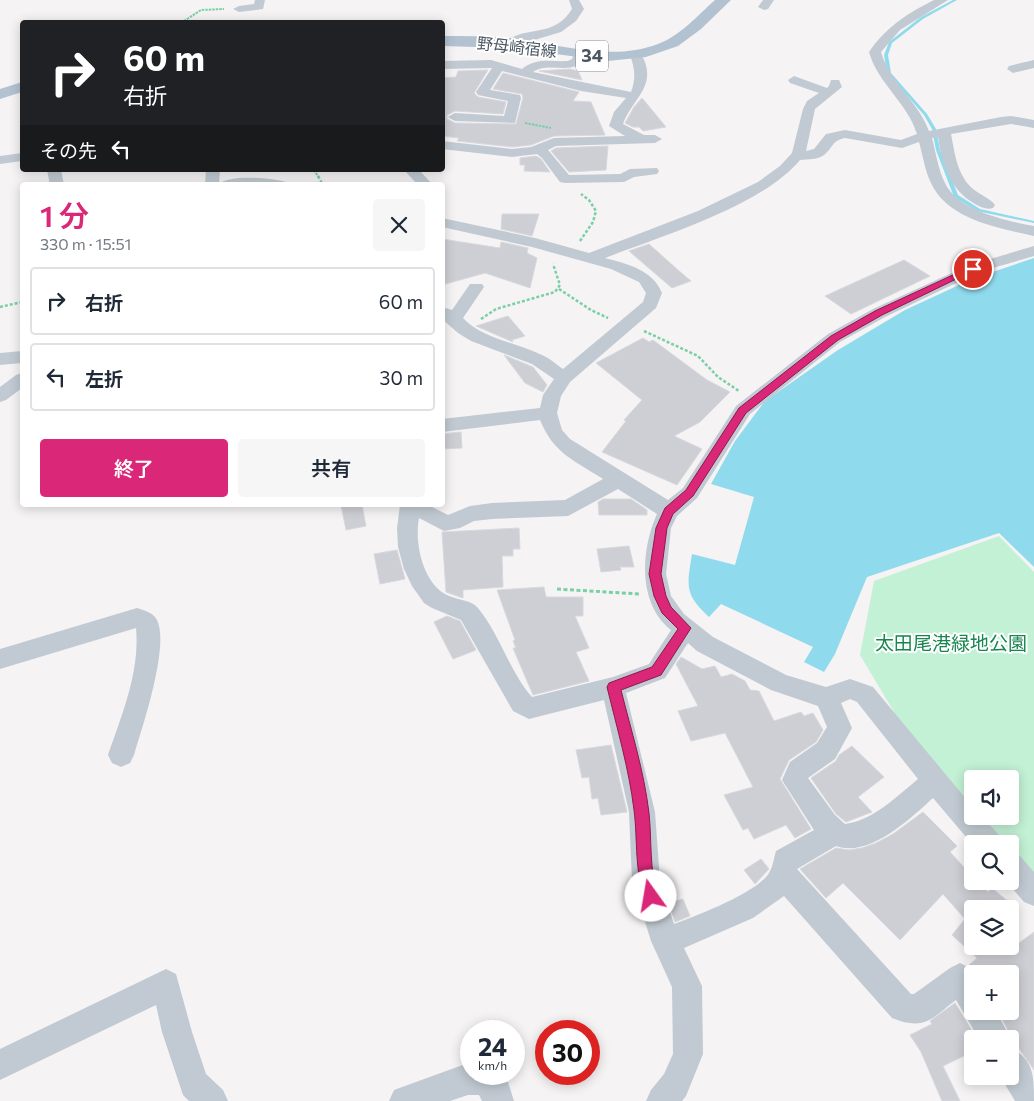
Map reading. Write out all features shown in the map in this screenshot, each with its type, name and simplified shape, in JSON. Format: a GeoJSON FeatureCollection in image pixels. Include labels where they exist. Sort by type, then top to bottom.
{"type":"FeatureCollection","features":[{"type":"Feature","properties":{"kind":"main road","name":"野母崎宿線"},"geometry":{"type":"LineString","coordinates":[[445,41],[511,44],[579,54],[636,55],[666,46],[676,40],[724,0]]}},
{"type":"Feature","properties":{"kind":"main road"},"geometry":{"type":"LineString","coordinates":[[0,94],[20,87]]}},
{"type":"Feature","properties":{"kind":"street"},"geometry":{"type":"LineString","coordinates":[[238,9],[259,7],[260,0]]}},
{"type":"Feature","properties":{"kind":"street"},"geometry":{"type":"LineString","coordinates":[[511,44],[521,38],[557,31],[565,27],[578,9],[574,0]]}},
{"type":"Feature","properties":{"kind":"street"},"geometry":{"type":"LineString","coordinates":[[943,0],[893,30],[880,43],[875,52],[878,64],[886,80],[914,112],[921,126],[938,185],[948,197],[978,216],[1034,231]]}},
{"type":"Feature","properties":{"kind":"street"},"geometry":{"type":"LineString","coordinates":[[524,74],[531,67],[540,63],[575,64],[579,54]]}},
{"type":"Feature","properties":{"kind":"street"},"geometry":{"type":"LineString","coordinates":[[445,146],[512,153],[539,150],[554,142],[649,139],[616,126],[621,112],[634,96],[641,81],[641,68],[636,55]]}},
{"type":"Feature","properties":{"kind":"street"},"geometry":{"type":"LineString","coordinates":[[445,65],[483,63],[595,90],[634,96]]}},
{"type":"Feature","properties":{"kind":"street"},"geometry":{"type":"LineString","coordinates":[[1013,69],[1034,64]]}},
{"type":"Feature","properties":{"kind":"street"},"geometry":{"type":"LineString","coordinates":[[447,118],[510,120],[515,98],[482,92],[499,66]]}},
{"type":"Feature","properties":{"kind":"street"},"geometry":{"type":"LineString","coordinates":[[590,258],[752,192],[787,168],[797,156],[809,109],[812,104],[832,88],[794,80]]}},
{"type":"Feature","properties":{"kind":"street"},"geometry":{"type":"LineString","coordinates":[[797,156],[818,152],[832,137],[845,134],[902,144],[944,132],[1001,121],[1011,120],[1034,124]]}},
{"type":"Feature","properties":{"kind":"street"},"geometry":{"type":"LineString","coordinates":[[944,132],[954,174],[965,192],[990,206],[1029,216]]}},
{"type":"Feature","properties":{"kind":"street"},"geometry":{"type":"LineString","coordinates":[[539,150],[547,155],[565,179],[624,178],[630,173],[652,171]]}},
{"type":"Feature","properties":{"kind":"street"},"geometry":{"type":"LineString","coordinates":[[0,160],[20,157]]}},
{"type":"Feature","properties":{"kind":"street"},"geometry":{"type":"LineString","coordinates":[[413,172],[423,182]]}},
{"type":"Feature","properties":{"kind":"street"},"geometry":{"type":"LineString","coordinates":[[445,219],[573,252],[630,270],[645,279],[653,288],[653,299],[650,304],[564,378],[552,395],[548,413],[554,432],[563,444],[668,511]]}},
{"type":"Feature","properties":{"kind":"street"},"geometry":{"type":"LineString","coordinates":[[982,835],[958,809],[865,694],[850,689],[826,698],[779,683],[705,644],[676,621],[666,610],[660,596],[655,574],[656,557],[661,528],[668,511],[690,493],[743,410],[834,338],[879,313],[973,269],[1034,252]]}},
{"type":"Feature","properties":{"kind":"street"},"geometry":{"type":"LineString","coordinates":[[476,288],[448,316],[469,332],[538,360],[564,378]]}},
{"type":"Feature","properties":{"kind":"street"},"geometry":{"type":"LineString","coordinates":[[0,359],[20,356]]}},
{"type":"Feature","properties":{"kind":"street"},"geometry":{"type":"LineString","coordinates":[[0,396],[20,381]]}},
{"type":"Feature","properties":{"kind":"street"},"geometry":{"type":"LineString","coordinates":[[445,426],[548,413]]}},
{"type":"Feature","properties":{"kind":"street"},"geometry":{"type":"LineString","coordinates":[[413,507],[433,515],[444,523],[453,522],[470,514],[492,511],[568,508],[619,479]]}},
{"type":"Feature","properties":{"kind":"street"},"geometry":{"type":"LineString","coordinates":[[410,507],[407,528],[412,566],[431,596],[440,602],[463,609],[468,613],[522,703],[529,708],[614,687],[657,671],[685,628]]}},
{"type":"Feature","properties":{"kind":"street"},"geometry":{"type":"LineString","coordinates":[[0,659],[137,617],[148,623],[150,639],[142,681],[121,755]]}},
{"type":"Feature","properties":{"kind":"street"},"geometry":{"type":"LineString","coordinates":[[614,687],[639,794],[646,881],[665,941],[686,986],[688,1054],[675,1085],[662,1101]]}},
{"type":"Feature","properties":{"kind":"street"},"geometry":{"type":"LineString","coordinates":[[826,698],[840,728],[826,751],[799,770],[795,780],[834,833],[850,837],[888,820],[935,780]]}},
{"type":"Feature","properties":{"kind":"street"},"geometry":{"type":"LineString","coordinates":[[665,941],[692,932],[764,896],[783,874],[786,860],[834,833]]}},
{"type":"Feature","properties":{"kind":"street"},"geometry":{"type":"LineString","coordinates":[[783,874],[903,1007],[918,1010],[960,978],[964,985]]}},
{"type":"Feature","properties":{"kind":"street"},"geometry":{"type":"LineString","coordinates":[[1019,876],[1034,892]]}},
{"type":"Feature","properties":{"kind":"street"},"geometry":{"type":"LineString","coordinates":[[0,1065],[166,984],[177,1032],[194,1084],[212,1101]]}},
{"type":"Feature","properties":{"kind":"street"},"geometry":{"type":"LineString","coordinates":[[1019,1078],[1033,1101]]}},
{"type":"Feature","properties":{"kind":"street"},"geometry":{"type":"LineString","coordinates":[[405,1101],[468,1079],[487,1079],[498,1092],[498,1101]]}},
{"type":"Feature","properties":{"kind":"path"},"geometry":{"type":"LineString","coordinates":[[186,20],[201,10],[238,9]]}},
{"type":"Feature","properties":{"kind":"path"},"geometry":{"type":"LineString","coordinates":[[510,120],[554,128],[559,134],[554,142]]}},
{"type":"Feature","properties":{"kind":"path"},"geometry":{"type":"LineString","coordinates":[[565,179],[572,189],[592,201],[596,206],[597,213],[573,252]]}},
{"type":"Feature","properties":{"kind":"path"},"geometry":{"type":"LineString","coordinates":[[529,242],[534,250],[555,265],[560,285],[559,289]]}},
{"type":"Feature","properties":{"kind":"path"},"geometry":{"type":"LineString","coordinates":[[559,289],[591,310],[698,356],[718,377],[753,402]]}},
{"type":"Feature","properties":{"kind":"path"},"geometry":{"type":"LineString","coordinates":[[469,332],[480,320],[496,309],[555,292],[559,289]]}},
{"type":"Feature","properties":{"kind":"path"},"geometry":{"type":"LineString","coordinates":[[0,307],[20,302]]}},
{"type":"Feature","properties":{"kind":"path"},"geometry":{"type":"LineString","coordinates":[[558,589],[660,596]]}},
{"type":"Feature","properties":{"kind":"green space","name":"太田尾港緑地公園"},"geometry":{"type":"Polygon","coordinates":[[[999,536],[1034,572],[1034,877],[1019,861],[1019,835],[996,835],[986,825],[1019,825],[1019,770],[964,770],[964,801],[897,717],[860,655],[874,581],[999,536]]]}},
{"type":"Feature","properties":{"kind":"water"},"geometry":{"type":"Polygon","coordinates":[[[1034,258],[1034,567],[999,533],[867,577],[835,654],[824,672],[804,662],[813,647],[721,604],[709,617],[695,602],[689,589],[692,554],[735,565],[754,497],[711,484],[735,441],[765,401],[838,350],[905,310],[972,279],[1034,258]]]}},
{"type":"Feature","properties":{"kind":"building"},"geometry":{"type":"Polygon","coordinates":[[[570,69],[578,71],[582,80],[539,71],[570,69]]]}},
{"type":"Feature","properties":{"kind":"building"},"geometry":{"type":"Polygon","coordinates":[[[488,70],[474,93],[478,97],[506,102],[503,114],[455,111],[447,115],[447,119],[455,123],[516,124],[523,98],[522,94],[493,89],[503,73],[579,92],[573,101],[591,102],[605,135],[554,136],[531,145],[512,147],[457,141],[459,138],[445,136],[445,78],[456,77],[458,71],[488,70]]]}},
{"type":"Feature","properties":{"kind":"building"},"geometry":{"type":"Polygon","coordinates":[[[642,98],[666,127],[643,131],[639,127],[633,127],[625,123],[634,107],[642,98]]]}},
{"type":"Feature","properties":{"kind":"building"},"geometry":{"type":"Polygon","coordinates":[[[608,146],[606,170],[569,172],[551,151],[556,148],[608,146]]]}},
{"type":"Feature","properties":{"kind":"building"},"geometry":{"type":"Polygon","coordinates":[[[536,156],[541,159],[550,172],[524,171],[525,165],[520,165],[520,158],[536,156]]]}},
{"type":"Feature","properties":{"kind":"building"},"geometry":{"type":"Polygon","coordinates":[[[502,214],[539,214],[532,236],[501,229],[502,214]]]}},
{"type":"Feature","properties":{"kind":"building"},"geometry":{"type":"Polygon","coordinates":[[[445,239],[500,248],[501,242],[528,248],[527,253],[537,258],[530,288],[485,273],[445,284],[445,239]]]}},
{"type":"Feature","properties":{"kind":"building"},"geometry":{"type":"Polygon","coordinates":[[[649,244],[691,281],[672,288],[629,251],[649,244]]]}},
{"type":"Feature","properties":{"kind":"building"},"geometry":{"type":"Polygon","coordinates":[[[904,260],[930,276],[851,314],[825,296],[904,260]]]}},
{"type":"Feature","properties":{"kind":"building"},"geometry":{"type":"Polygon","coordinates":[[[508,316],[525,336],[512,340],[513,342],[476,326],[508,316]]]}},
{"type":"Feature","properties":{"kind":"building"},"geometry":{"type":"Polygon","coordinates":[[[643,338],[649,342],[653,340],[707,380],[730,392],[700,422],[674,436],[702,449],[677,485],[602,452],[626,421],[624,420],[642,400],[596,363],[643,338]]]}},
{"type":"Feature","properties":{"kind":"building"},"geometry":{"type":"Polygon","coordinates":[[[504,355],[533,367],[547,385],[543,392],[525,383],[504,355]]]}},
{"type":"Feature","properties":{"kind":"building"},"geometry":{"type":"Polygon","coordinates":[[[461,432],[462,448],[445,449],[445,434],[461,432]]]}},
{"type":"Feature","properties":{"kind":"building"},"geometry":{"type":"Polygon","coordinates":[[[603,499],[631,499],[647,510],[647,515],[599,515],[598,502],[603,499]]]}},
{"type":"Feature","properties":{"kind":"building"},"geometry":{"type":"Polygon","coordinates":[[[341,507],[362,507],[366,526],[346,530],[341,507]]]}},
{"type":"Feature","properties":{"kind":"building"},"geometry":{"type":"Polygon","coordinates":[[[519,528],[520,549],[513,549],[513,556],[502,556],[503,587],[463,590],[463,598],[446,592],[442,532],[519,528]]]}},
{"type":"Feature","properties":{"kind":"building"},"geometry":{"type":"Polygon","coordinates":[[[629,546],[634,567],[620,567],[621,570],[601,572],[597,549],[629,546]]]}},
{"type":"Feature","properties":{"kind":"building"},"geometry":{"type":"Polygon","coordinates":[[[397,550],[405,579],[380,584],[374,554],[397,550]]]}},
{"type":"Feature","properties":{"kind":"building"},"geometry":{"type":"Polygon","coordinates":[[[544,587],[546,597],[583,597],[583,616],[575,616],[589,648],[576,652],[589,681],[533,695],[513,648],[516,648],[513,641],[515,640],[497,590],[544,587]]]}},
{"type":"Feature","properties":{"kind":"building"},"geometry":{"type":"Polygon","coordinates":[[[447,616],[460,621],[476,650],[453,659],[434,622],[447,616]]]}},
{"type":"Feature","properties":{"kind":"building"},"geometry":{"type":"Polygon","coordinates":[[[681,657],[702,669],[715,666],[721,677],[732,674],[745,681],[750,690],[759,691],[774,721],[801,712],[804,716],[813,713],[823,730],[816,742],[789,760],[780,779],[811,829],[795,838],[786,825],[754,839],[748,828],[743,830],[724,795],[753,787],[725,733],[691,741],[678,711],[698,706],[676,664],[681,657]]]}},
{"type":"Feature","properties":{"kind":"building"},"geometry":{"type":"Polygon","coordinates":[[[611,745],[627,812],[601,815],[598,798],[592,799],[589,777],[582,778],[576,750],[611,745]]]}},
{"type":"Feature","properties":{"kind":"building"},"geometry":{"type":"Polygon","coordinates":[[[852,746],[884,777],[858,797],[872,812],[846,822],[836,814],[811,778],[836,761],[839,755],[852,746]]]}},
{"type":"Feature","properties":{"kind":"building"},"geometry":{"type":"Polygon","coordinates":[[[923,812],[957,846],[950,852],[964,867],[964,890],[986,890],[988,892],[994,890],[1006,900],[964,900],[964,918],[943,894],[900,940],[843,883],[826,898],[800,869],[836,848],[849,850],[862,848],[893,834],[923,812]]]}},
{"type":"Feature","properties":{"kind":"building"},"geometry":{"type":"Polygon","coordinates":[[[761,859],[769,869],[755,884],[744,870],[761,859]]]}},
{"type":"Feature","properties":{"kind":"building"},"geometry":{"type":"Polygon","coordinates":[[[683,899],[690,916],[675,922],[669,903],[683,899]]]}},
{"type":"Feature","properties":{"kind":"building"},"geometry":{"type":"Polygon","coordinates":[[[964,920],[964,946],[952,935],[964,920]]]}},
{"type":"Feature","properties":{"kind":"building"},"geometry":{"type":"Polygon","coordinates":[[[1034,932],[1034,1070],[1019,1049],[1019,1030],[1008,1030],[1003,1020],[1019,1020],[1019,965],[969,965],[977,958],[974,955],[1019,955],[1019,943],[1034,932]]]}},
{"type":"Feature","properties":{"kind":"building"},"geometry":{"type":"Polygon","coordinates":[[[955,1003],[972,1030],[964,1030],[964,1056],[943,1066],[960,1101],[942,1101],[921,1052],[910,1035],[932,1024],[930,1021],[955,1003]]]}},
{"type":"Feature","properties":{"kind":"waterway"},"geometry":{"type":"LineString","coordinates":[[955,0],[922,18],[890,43],[886,55],[889,73],[926,115],[934,129],[938,150],[956,196],[979,210],[1034,222]]}},
{"type":"Feature","properties":{"kind":"route"},"geometry":{"type":"LineString","coordinates":[[651,896],[646,881],[642,812],[614,687],[657,671],[685,628],[666,610],[660,596],[655,574],[661,528],[668,511],[690,493],[743,410],[780,379],[834,338],[879,313],[973,269]]}}]}
